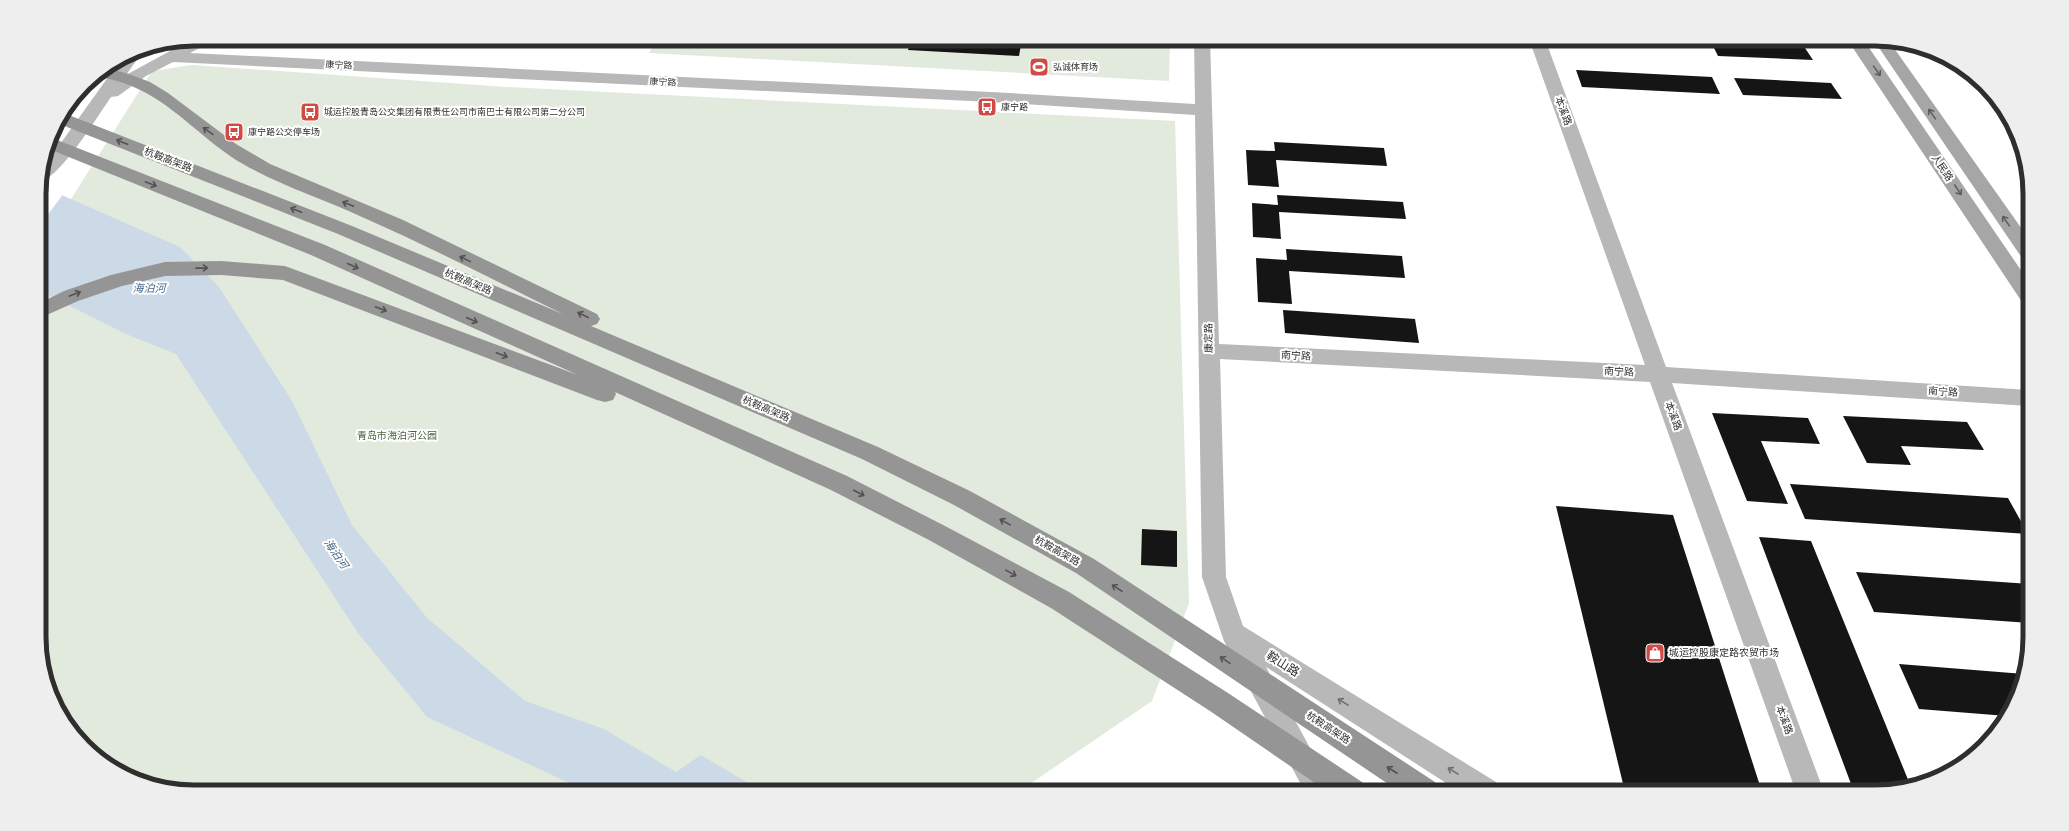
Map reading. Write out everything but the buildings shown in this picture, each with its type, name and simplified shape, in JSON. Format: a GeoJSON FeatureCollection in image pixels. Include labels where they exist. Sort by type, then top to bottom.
{"type":"FeatureCollection","features":[{"type":"Feature","properties":{"kind":"highway"},"geometry":{"type":"LineString","coordinates":[[108,74],[131,80],[155,90],[173,102],[198,124],[248,160],[279,175],[368,212],[870,453]]}},
{"type":"Feature","properties":{"kind":"highway","name":"杭鞍高架路"},"geometry":{"type":"LineString","coordinates":[[66,120],[345,230],[870,453],[962,498],[1085,566],[1414,785]]}},
{"type":"Feature","properties":{"kind":"highway"},"geometry":{"type":"LineString","coordinates":[[54,151],[318,250],[839,483],[937,533],[1060,600],[1219,702],[1342,785]]}},
{"type":"Feature","properties":{"kind":"highway"},"geometry":{"type":"LineString","coordinates":[[46,308],[71,296],[118,280],[165,269],[221,268],[285,273],[839,483]]}},
{"type":"Feature","properties":{"kind":"main road","name":"人民路"},"geometry":{"type":"LineString","coordinates":[[1860,46],[2023,288]]}},
{"type":"Feature","properties":{"kind":"main road"},"geometry":{"type":"LineString","coordinates":[[1884,46],[2023,244]]}},
{"type":"Feature","properties":{"kind":"street"},"geometry":{"type":"LineString","coordinates":[[102,100],[140,73],[191,46]]}},
{"type":"Feature","properties":{"kind":"street","name":"康定路"},"geometry":{"type":"LineString","coordinates":[[1202,46],[1214,577],[1233,633]]}},
{"type":"Feature","properties":{"kind":"street","name":"本溪路"},"geometry":{"type":"LineString","coordinates":[[1541,46],[1807,785]]}},
{"type":"Feature","properties":{"kind":"street","name":"康宁路"},"geometry":{"type":"LineString","coordinates":[[170,57],[991,97],[1204,110]]}},
{"type":"Feature","properties":{"kind":"street"},"geometry":{"type":"LineString","coordinates":[[54,151],[102,100],[128,61]]}},
{"type":"Feature","properties":{"kind":"street","name":"南宁路"},"geometry":{"type":"LineString","coordinates":[[1209,351],[1658,374],[2023,398]]}},
{"type":"Feature","properties":{"kind":"street","name":"鞍山路"},"geometry":{"type":"LineString","coordinates":[[1233,633],[1316,785]]}},
{"type":"Feature","properties":{"kind":"street","name":"鞍山路"},"geometry":{"type":"LineString","coordinates":[[1233,633],[1475,785]]}},
{"type":"Feature","properties":{"kind":"green space","name":"弘诚体育场"},"geometry":{"type":"Polygon","coordinates":[[[653,46],[1170,46],[1169,81],[649,53],[653,46]]]}},
{"type":"Feature","properties":{"kind":"green space","name":"青岛市海泊河公园"},"geometry":{"type":"Polygon","coordinates":[[[192,65],[507,87],[1175,121],[1189,603],[1152,701],[1028,785],[184,785],[156,780],[137,774],[112,760],[89,742],[71,719],[61,703],[51,675],[47,656],[46,239],[152,71],[192,65]]]}},
{"type":"Feature","properties":{"kind":"water","name":"海泊河"},"geometry":{"type":"Polygon","coordinates":[[[46,188],[180,247],[219,287],[292,401],[352,525],[427,618],[525,701],[604,729],[676,772],[701,755],[751,785],[574,785],[427,717],[358,633],[176,354],[126,334],[46,294],[46,188]]]}},
{"type":"Feature","properties":{"kind":"pier"},"geometry":{"type":"Polygon","coordinates":[[[46,186],[64,193],[46,217],[46,186]]]}},
{"type":"Feature","properties":{"kind":"place","name":"弘诚体育场"},"geometry":{"type":"Point","coordinates":[1039,67]}},
{"type":"Feature","properties":{"kind":"place","name":"康宁路"},"geometry":{"type":"Point","coordinates":[987,107]}},
{"type":"Feature","properties":{"kind":"place","name":"城运控股青岛公交集团有限责任公司市南巴士有限公司第二分公司"},"geometry":{"type":"Point","coordinates":[310,112]}},
{"type":"Feature","properties":{"kind":"place","name":"康宁路公交停车场"},"geometry":{"type":"Point","coordinates":[234,132]}},
{"type":"Feature","properties":{"kind":"place","name":"城运控股康定路农贸市场"},"geometry":{"type":"Point","coordinates":[1655,653]}}]}
